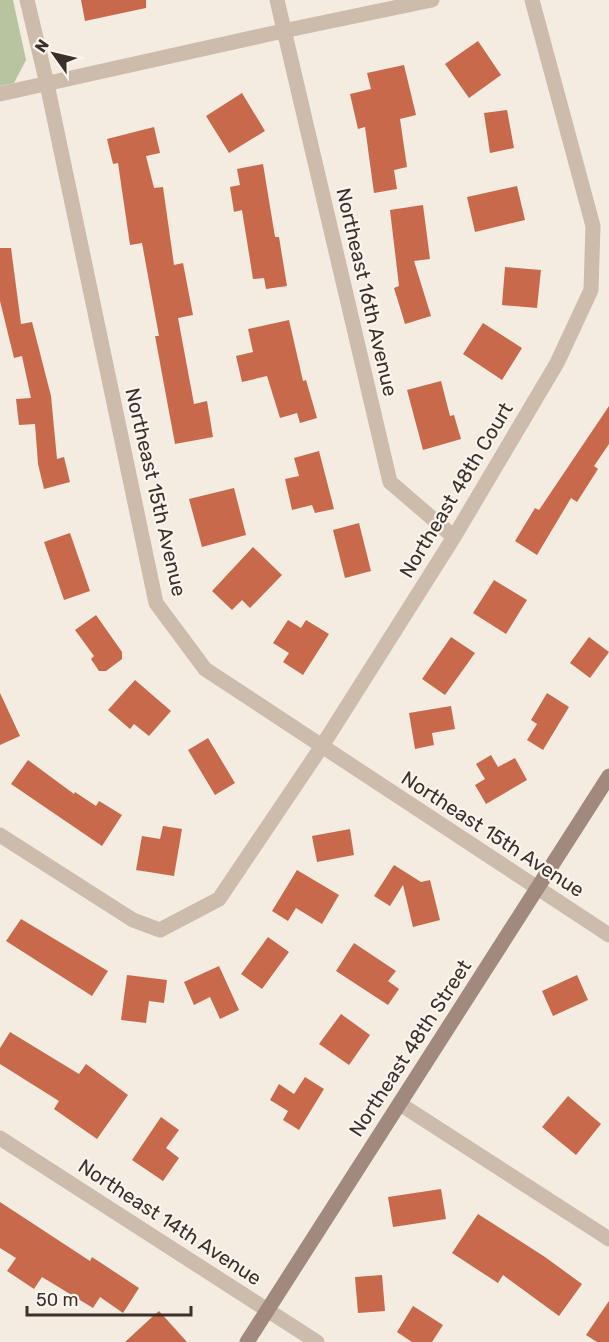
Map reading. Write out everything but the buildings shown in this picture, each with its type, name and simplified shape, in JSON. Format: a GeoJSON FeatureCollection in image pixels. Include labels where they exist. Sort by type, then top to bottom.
{"type":"FeatureCollection","features":[{"type":"Feature","properties":{"kind":"street","name":"Northeast 15th Avenue"},"geometry":{"type":"LineString","coordinates":[[27,0],[47,84],[156,603],[205,669],[609,935]]}},
{"type":"Feature","properties":{"kind":"street","name":"Northeast 16th Avenue"},"geometry":{"type":"LineString","coordinates":[[277,0],[390,482],[454,537]]}},
{"type":"Feature","properties":{"kind":"street"},"geometry":{"type":"LineString","coordinates":[[0,94],[432,0]]}},
{"type":"Feature","properties":{"kind":"street","name":"Northeast 48th Court"},"geometry":{"type":"LineString","coordinates":[[0,835],[133,920],[159,930],[219,899],[322,746],[454,537],[557,363],[591,290],[593,226],[532,0]]}},
{"type":"Feature","properties":{"kind":"street","name":"Northeast 48th Street"},"geometry":{"type":"LineString","coordinates":[[247,1342],[609,776]]}},
{"type":"Feature","properties":{"kind":"street"},"geometry":{"type":"LineString","coordinates":[[400,1104],[609,1239]]}},
{"type":"Feature","properties":{"kind":"street","name":"Northeast 14th Avenue"},"geometry":{"type":"LineString","coordinates":[[0,1138],[317,1342]]}},
{"type":"Feature","properties":{"kind":"green space"},"geometry":{"type":"Polygon","coordinates":[[[0,0],[13,0],[26,60],[14,83],[0,86],[0,0]]]}}]}
